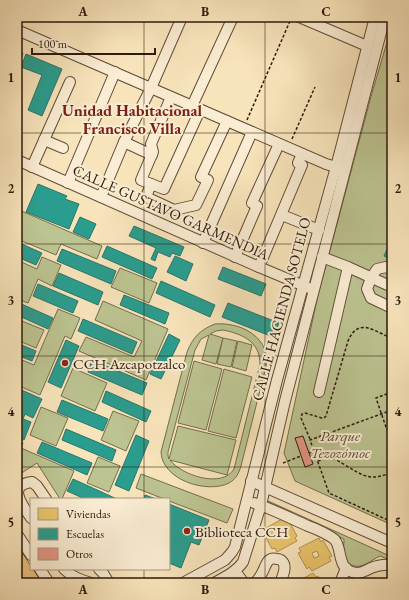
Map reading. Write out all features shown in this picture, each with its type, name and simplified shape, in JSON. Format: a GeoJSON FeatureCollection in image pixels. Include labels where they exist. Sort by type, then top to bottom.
{"type":"FeatureCollection","features":[{"type":"Feature","properties":{"kind":"main road"},"geometry":{"type":"LineString","coordinates":[[17,557],[34,583]]}},
{"type":"Feature","properties":{"kind":"street"},"geometry":{"type":"LineString","coordinates":[[100,197],[124,142],[151,88],[182,17]]}},
{"type":"Feature","properties":{"kind":"street"},"geometry":{"type":"LineString","coordinates":[[171,97],[151,144],[153,152],[141,180],[164,189],[233,17]]}},
{"type":"Feature","properties":{"kind":"street"},"geometry":{"type":"LineString","coordinates":[[299,17],[367,46]]}},
{"type":"Feature","properties":{"kind":"street","name":"CALLE HACIENDA SOTELO"},"geometry":{"type":"LineString","coordinates":[[214,583],[235,571],[243,562],[261,505],[285,401],[322,257],[367,46],[375,17]]}},
{"type":"Feature","properties":{"kind":"street","name":"CALLE HACIENDA SOTELO"},"geometry":{"type":"LineString","coordinates":[[183,583],[225,560],[235,547],[277,380],[303,286],[319,230],[341,169],[384,17]]}},
{"type":"Feature","properties":{"kind":"street"},"geometry":{"type":"LineString","coordinates":[[17,30],[283,146],[341,169]]}},
{"type":"Feature","properties":{"kind":"street"},"geometry":{"type":"LineString","coordinates":[[68,182],[115,72]]}},
{"type":"Feature","properties":{"kind":"street"},"geometry":{"type":"LineString","coordinates":[[32,167],[70,82]]}},
{"type":"Feature","properties":{"kind":"street"},"geometry":{"type":"LineString","coordinates":[[151,184],[146,197],[174,210],[196,205],[208,180],[201,177],[227,121]]}},
{"type":"Feature","properties":{"kind":"street"},"geometry":{"type":"LineString","coordinates":[[203,242],[248,130]]}},
{"type":"Feature","properties":{"kind":"street"},"geometry":{"type":"LineString","coordinates":[[44,140],[63,148]]}},
{"type":"Feature","properties":{"kind":"street"},"geometry":{"type":"LineString","coordinates":[[124,142],[152,155]]}},
{"type":"Feature","properties":{"kind":"street"},"geometry":{"type":"LineString","coordinates":[[235,257],[257,206],[252,203],[283,146]]}},
{"type":"Feature","properties":{"kind":"street"},"geometry":{"type":"LineString","coordinates":[[259,267],[302,165],[298,163],[302,154]]}},
{"type":"Feature","properties":{"kind":"street","name":"CALLE GUSTAVO GARMENDIA"},"geometry":{"type":"LineString","coordinates":[[17,160],[235,257],[314,290]]}},
{"type":"Feature","properties":{"kind":"street"},"geometry":{"type":"LineString","coordinates":[[167,226],[174,210]]}},
{"type":"Feature","properties":{"kind":"street"},"geometry":{"type":"LineString","coordinates":[[282,214],[319,230]]}},
{"type":"Feature","properties":{"kind":"street"},"geometry":{"type":"LineString","coordinates":[[322,257],[392,287]]}},
{"type":"Feature","properties":{"kind":"street"},"geometry":{"type":"LineString","coordinates":[[319,392],[348,267]]}},
{"type":"Feature","properties":{"kind":"street"},"geometry":{"type":"LineString","coordinates":[[392,270],[386,267],[376,269],[367,289],[371,298],[392,308]]}},
{"type":"Feature","properties":{"kind":"street"},"geometry":{"type":"LineString","coordinates":[[251,480],[392,543]]}},
{"type":"Feature","properties":{"kind":"street"},"geometry":{"type":"LineString","coordinates":[[30,516],[17,494],[19,488],[28,482],[32,482],[37,486],[45,498]]}},
{"type":"Feature","properties":{"kind":"street"},"geometry":{"type":"LineString","coordinates":[[247,500],[323,532],[334,540],[342,562],[346,568],[357,573],[364,572],[382,564],[392,565]]}},
{"type":"Feature","properties":{"kind":"street"},"geometry":{"type":"LineString","coordinates":[[17,534],[30,554]]}},
{"type":"Feature","properties":{"kind":"street"},"geometry":{"type":"LineString","coordinates":[[255,583],[268,560],[272,558],[279,559],[285,566],[280,583]]}},
{"type":"Feature","properties":{"kind":"street"},"geometry":{"type":"LineString","coordinates":[[340,583],[346,568]]}},
{"type":"Feature","properties":{"kind":"street"},"geometry":{"type":"LineString","coordinates":[[41,570],[49,583]]}},
{"type":"Feature","properties":{"kind":"street"},"geometry":{"type":"LineString","coordinates":[[65,570],[79,579],[91,583]]}},
{"type":"Feature","properties":{"kind":"street"},"geometry":{"type":"LineString","coordinates":[[100,570],[109,583]]}},
{"type":"Feature","properties":{"kind":"street"},"geometry":{"type":"LineString","coordinates":[[235,571],[244,583]]}},
{"type":"Feature","properties":{"kind":"street"},"geometry":{"type":"LineString","coordinates":[[352,583],[357,573]]}},
{"type":"Feature","properties":{"kind":"path"},"geometry":{"type":"LineString","coordinates":[[248,130],[292,17]]}},
{"type":"Feature","properties":{"kind":"path"},"geometry":{"type":"LineString","coordinates":[[283,146],[315,86]]}},
{"type":"Feature","properties":{"kind":"path"},"geometry":{"type":"LineString","coordinates":[[392,338],[367,327],[362,326],[355,330],[348,341],[326,416],[322,418],[305,413],[302,414],[301,418],[329,493],[392,522]]}},
{"type":"Feature","properties":{"kind":"path"},"geometry":{"type":"LineString","coordinates":[[392,392],[376,398],[387,430],[392,428]]}},
{"type":"Feature","properties":{"kind":"path"},"geometry":{"type":"LineString","coordinates":[[310,440],[392,410]]}},
{"type":"Feature","properties":{"kind":"path"},"geometry":{"type":"LineString","coordinates":[[309,453],[314,451]]}},
{"type":"Feature","properties":{"kind":"path"},"geometry":{"type":"LineString","coordinates":[[283,463],[301,456]]}},
{"type":"Feature","properties":{"kind":"path"},"geometry":{"type":"LineString","coordinates":[[318,461],[329,458],[335,459],[362,474],[372,477],[378,477],[392,472]]}},
{"type":"Feature","properties":{"kind":"green space","name":"Parque Tezozómoc"},"geometry":{"type":"Polygon","coordinates":[[[392,25],[392,525],[295,481],[284,453],[318,295],[372,93],[392,25]]]}},
{"type":"Feature","properties":{"kind":"green space"},"geometry":{"type":"Polygon","coordinates":[[[17,209],[102,246],[97,259],[61,244],[56,255],[17,239],[17,209]]]}},
{"type":"Feature","properties":{"kind":"green space"},"geometry":{"type":"Polygon","coordinates":[[[42,257],[61,265],[52,286],[38,279],[28,303],[17,299],[17,290],[21,281],[17,280],[17,260],[37,269],[42,257]]]}},
{"type":"Feature","properties":{"kind":"green space"},"geometry":{"type":"Polygon","coordinates":[[[120,268],[157,283],[149,303],[111,287],[120,268]]]}},
{"type":"Feature","properties":{"kind":"green space"},"geometry":{"type":"Polygon","coordinates":[[[103,301],[168,329],[146,380],[79,351],[86,337],[134,357],[142,341],[95,320],[103,301]]]}},
{"type":"Feature","properties":{"kind":"green space"},"geometry":{"type":"Polygon","coordinates":[[[58,309],[80,318],[71,339],[65,336],[40,395],[17,385],[17,358],[34,365],[58,309]]]}},
{"type":"Feature","properties":{"kind":"green space"},"geometry":{"type":"Polygon","coordinates":[[[17,319],[44,330],[36,348],[17,340],[17,319]]]}},
{"type":"Feature","properties":{"kind":"green space"},"geometry":{"type":"Polygon","coordinates":[[[215,324],[233,325],[250,332],[262,344],[266,353],[267,362],[239,471],[235,478],[229,483],[209,487],[187,482],[177,477],[163,462],[161,452],[187,352],[192,342],[198,335],[215,324]],[[223,330],[210,334],[223,338],[216,364],[202,360],[209,335],[201,339],[195,350],[168,452],[169,459],[178,426],[236,440],[227,475],[170,460],[175,466],[183,471],[202,478],[211,479],[228,475],[234,469],[260,364],[257,350],[249,340],[237,334],[223,330]]]}},
{"type":"Feature","properties":{"kind":"green space"},"geometry":{"type":"Polygon","coordinates":[[[223,338],[237,341],[231,367],[217,364],[223,338]]]}},
{"type":"Feature","properties":{"kind":"green space"},"geometry":{"type":"Polygon","coordinates":[[[238,341],[252,345],[246,371],[232,367],[238,341]]]}},
{"type":"Feature","properties":{"kind":"green space"},"geometry":{"type":"Polygon","coordinates":[[[194,361],[222,369],[206,430],[178,423],[194,361]]]}},
{"type":"Feature","properties":{"kind":"green space"},"geometry":{"type":"Polygon","coordinates":[[[73,368],[107,383],[95,411],[61,396],[73,368]]]}},
{"type":"Feature","properties":{"kind":"green space"},"geometry":{"type":"Polygon","coordinates":[[[224,369],[252,377],[236,438],[208,431],[224,369]]]}},
{"type":"Feature","properties":{"kind":"green space"},"geometry":{"type":"Polygon","coordinates":[[[41,407],[68,418],[56,446],[30,435],[41,407]]]}},
{"type":"Feature","properties":{"kind":"green space"},"geometry":{"type":"Polygon","coordinates":[[[113,411],[139,421],[126,451],[101,440],[113,411]]]}},
{"type":"Feature","properties":{"kind":"green space"},"geometry":{"type":"Polygon","coordinates":[[[17,440],[23,443],[21,448],[74,471],[62,498],[59,498],[37,463],[17,476],[17,440]]]}},
{"type":"Feature","properties":{"kind":"green space"},"geometry":{"type":"Polygon","coordinates":[[[98,457],[120,466],[109,492],[87,483],[98,457]]]}},
{"type":"Feature","properties":{"kind":"green space"},"geometry":{"type":"Polygon","coordinates":[[[141,474],[233,509],[227,523],[170,501],[170,498],[161,498],[136,488],[141,474]]]}},
{"type":"Feature","properties":{"kind":"green space"},"geometry":{"type":"Polygon","coordinates":[[[266,500],[392,557],[392,561],[380,556],[363,566],[353,566],[345,559],[344,539],[266,504],[266,500]]]}},
{"type":"Feature","properties":{"kind":"building: Viviendas"},"geometry":{"type":"Polygon","coordinates":[[[284,518],[286,522],[289,521],[297,536],[295,538],[297,541],[277,552],[275,548],[272,549],[264,534],[266,533],[264,529],[284,518]],[[282,531],[277,534],[280,539],[285,536],[282,531]]]}},
{"type":"Feature","properties":{"kind":"building: Viviendas"},"geometry":{"type":"Polygon","coordinates":[[[319,538],[321,542],[323,540],[332,556],[329,557],[331,561],[312,571],[309,567],[307,569],[298,553],[301,552],[299,548],[319,538]],[[317,551],[312,553],[314,558],[319,556],[317,551]]]}},
{"type":"Feature","properties":{"kind":"building: Viviendas"},"geometry":{"type":"Polygon","coordinates":[[[313,573],[316,577],[318,576],[322,583],[295,583],[313,573]]]}},
{"type":"Feature","properties":{"kind":"building: Escuelas"},"geometry":{"type":"Polygon","coordinates":[[[17,50],[23,53],[18,65],[17,64],[17,50]]]}},
{"type":"Feature","properties":{"kind":"building: Escuelas"},"geometry":{"type":"Polygon","coordinates":[[[26,54],[62,69],[42,116],[28,110],[42,75],[21,67],[26,54]]]}},
{"type":"Feature","properties":{"kind":"building: Escuelas"},"geometry":{"type":"Polygon","coordinates":[[[38,184],[67,196],[65,199],[79,204],[69,229],[26,212],[38,184]]]}},
{"type":"Feature","properties":{"kind":"building: Escuelas"},"geometry":{"type":"Polygon","coordinates":[[[80,217],[96,224],[89,239],[73,232],[80,217]]]}},
{"type":"Feature","properties":{"kind":"building: Escuelas"},"geometry":{"type":"Polygon","coordinates":[[[134,226],[184,247],[180,256],[172,253],[170,257],[158,252],[155,261],[151,259],[156,248],[129,236],[134,226]]]}},
{"type":"Feature","properties":{"kind":"building: Escuelas"},"geometry":{"type":"Polygon","coordinates":[[[392,238],[392,259],[384,256],[392,238]]]}},
{"type":"Feature","properties":{"kind":"building: Escuelas"},"geometry":{"type":"Polygon","coordinates":[[[17,242],[42,253],[36,265],[17,257],[17,242]]]}},
{"type":"Feature","properties":{"kind":"building: Escuelas"},"geometry":{"type":"Polygon","coordinates":[[[107,246],[157,268],[152,279],[102,257],[107,246]]]}},
{"type":"Feature","properties":{"kind":"building: Escuelas"},"geometry":{"type":"Polygon","coordinates":[[[62,249],[116,271],[111,284],[57,261],[62,249]]]}},
{"type":"Feature","properties":{"kind":"building: Escuelas"},"geometry":{"type":"Polygon","coordinates":[[[175,256],[193,264],[186,281],[167,272],[175,256]]]}},
{"type":"Feature","properties":{"kind":"building: Escuelas"},"geometry":{"type":"Polygon","coordinates":[[[223,267],[266,284],[261,296],[218,279],[223,267]]]}},
{"type":"Feature","properties":{"kind":"building: Escuelas"},"geometry":{"type":"Polygon","coordinates":[[[59,273],[103,292],[98,305],[53,286],[59,273]]]}},
{"type":"Feature","properties":{"kind":"building: Escuelas"},"geometry":{"type":"Polygon","coordinates":[[[161,281],[215,305],[210,317],[156,293],[161,281]]]}},
{"type":"Feature","properties":{"kind":"building: Escuelas"},"geometry":{"type":"Polygon","coordinates":[[[38,284],[78,301],[73,313],[33,296],[38,284]]]}},
{"type":"Feature","properties":{"kind":"building: Escuelas"},"geometry":{"type":"Polygon","coordinates":[[[124,295],[169,313],[165,324],[120,305],[124,295]]]}},
{"type":"Feature","properties":{"kind":"building: Escuelas"},"geometry":{"type":"Polygon","coordinates":[[[17,302],[53,318],[48,329],[17,315],[17,302]]]}},
{"type":"Feature","properties":{"kind":"building: Escuelas"},"geometry":{"type":"Polygon","coordinates":[[[228,303],[279,323],[273,337],[222,317],[228,303]]]}},
{"type":"Feature","properties":{"kind":"building: Escuelas"},"geometry":{"type":"Polygon","coordinates":[[[83,319],[137,342],[132,354],[78,331],[83,319]]]}},
{"type":"Feature","properties":{"kind":"building: Escuelas"},"geometry":{"type":"Polygon","coordinates":[[[169,334],[180,340],[161,379],[150,374],[169,334]]]}},
{"type":"Feature","properties":{"kind":"building: Escuelas"},"geometry":{"type":"Polygon","coordinates":[[[66,340],[79,346],[61,388],[48,382],[66,340]]]}},
{"type":"Feature","properties":{"kind":"building: Escuelas"},"geometry":{"type":"Polygon","coordinates":[[[17,343],[36,351],[32,361],[17,355],[17,343]]]}},
{"type":"Feature","properties":{"kind":"building: Escuelas"},"geometry":{"type":"Polygon","coordinates":[[[92,360],[147,383],[142,395],[88,372],[92,360]]]}},
{"type":"Feature","properties":{"kind":"building: Escuelas"},"geometry":{"type":"Polygon","coordinates":[[[17,388],[42,399],[33,418],[25,414],[23,419],[31,422],[24,440],[17,437],[17,416],[19,411],[17,411],[17,388]]]}},
{"type":"Feature","properties":{"kind":"building: Escuelas"},"geometry":{"type":"Polygon","coordinates":[[[106,391],[151,411],[146,422],[102,402],[106,391]]]}},
{"type":"Feature","properties":{"kind":"building: Escuelas"},"geometry":{"type":"Polygon","coordinates":[[[62,400],[108,419],[103,431],[57,412],[62,400]]]}},
{"type":"Feature","properties":{"kind":"building: Escuelas"},"geometry":{"type":"Polygon","coordinates":[[[66,429],[116,450],[112,461],[62,440],[66,429]]]}},
{"type":"Feature","properties":{"kind":"building: Escuelas"},"geometry":{"type":"Polygon","coordinates":[[[136,435],[149,441],[129,491],[115,485],[136,435]]]}},
{"type":"Feature","properties":{"kind":"building: Escuelas"},"geometry":{"type":"Polygon","coordinates":[[[42,442],[92,463],[87,475],[37,453],[42,442]]]}},
{"type":"Feature","properties":{"kind":"building: Escuelas"},"geometry":{"type":"Polygon","coordinates":[[[73,479],[115,498],[83,498],[67,491],[73,479]]]}},
{"type":"Feature","properties":{"kind":"building: Escuelas"},"geometry":{"type":"Polygon","coordinates":[[[145,495],[153,498],[144,498],[145,495]]]}},
{"type":"Feature","properties":{"kind":"building: Escuelas","name":"Biblioteca CCH"},"geometry":{"type":"Polygon","coordinates":[[[170,504],[209,520],[199,545],[191,542],[181,568],[170,563],[170,504]]]}},
{"type":"Feature","properties":{"kind":"building: Otros"},"geometry":{"type":"Polygon","coordinates":[[[303,436],[313,464],[305,467],[295,438],[303,436]]]}},
{"type":"Feature","properties":{"kind":"place","name":"CCH Azcapotzalco"},"geometry":{"type":"Point","coordinates":[65,363]}},
{"type":"Feature","properties":{"kind":"place","name":"Biblioteca CCH"},"geometry":{"type":"Point","coordinates":[187,531]}},
{"type":"Feature","properties":{"kind":"district","name":"Unidad Habitacional Francisco Villa"},"geometry":{"type":"Point","coordinates":[132,119]}}]}
